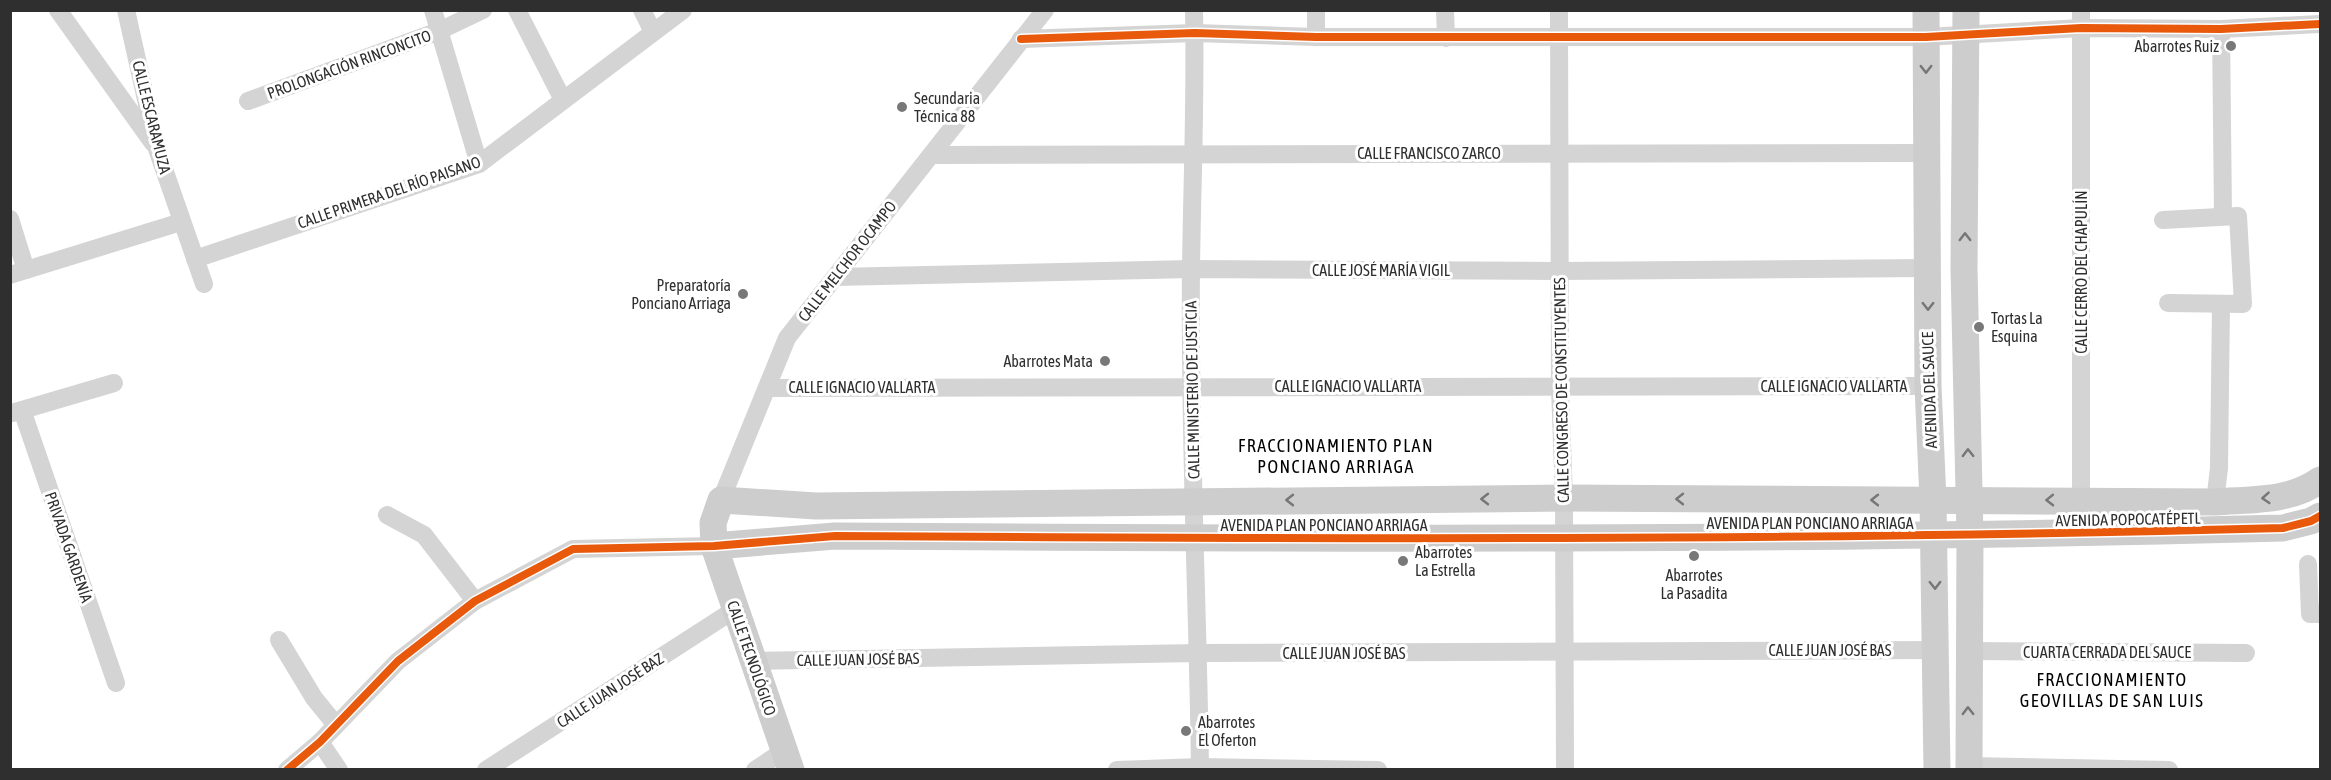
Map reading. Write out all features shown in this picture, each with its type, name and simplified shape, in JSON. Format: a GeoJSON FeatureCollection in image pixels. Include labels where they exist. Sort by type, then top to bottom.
{"type":"FeatureCollection","features":[{"type":"Feature","properties":{"kind":"street"},"geometry":{"type":"LineString","coordinates":[[58,10],[157,149]]}},
{"type":"Feature","properties":{"kind":"street","name":"CALLE ESCARAMUZA"},"geometry":{"type":"LineString","coordinates":[[126,10],[157,149],[204,284]]}},
{"type":"Feature","properties":{"kind":"street"},"geometry":{"type":"LineString","coordinates":[[433,10],[479,164]]}},
{"type":"Feature","properties":{"kind":"street","name":"PROLONGACIÓN RINCONCITO"},"geometry":{"type":"LineString","coordinates":[[248,101],[439,31],[483,10]]}},
{"type":"Feature","properties":{"kind":"street"},"geometry":{"type":"LineString","coordinates":[[517,10],[563,100]]}},
{"type":"Feature","properties":{"kind":"street"},"geometry":{"type":"LineString","coordinates":[[642,10],[653,32]]}},
{"type":"Feature","properties":{"kind":"street","name":"CALLE PRIMERA DEL RÍO PAISANO"},"geometry":{"type":"LineString","coordinates":[[195,259],[479,164],[683,10]]}},
{"type":"Feature","properties":{"kind":"street","name":"CALLE MELCHOR OCAMPO"},"geometry":{"type":"LineString","coordinates":[[714,546],[713,523],[787,338],[1045,10]]}},
{"type":"Feature","properties":{"kind":"street","name":"CALLE MINISTERIO DE JUSTICIA"},"geometry":{"type":"LineString","coordinates":[[1194,10],[1195,153],[1191,269],[1193,538],[1200,768]]}},
{"type":"Feature","properties":{"kind":"street"},"geometry":{"type":"LineString","coordinates":[[1316,10],[1316,38]]}},
{"type":"Feature","properties":{"kind":"street"},"geometry":{"type":"LineString","coordinates":[[1445,10],[1446,38]]}},
{"type":"Feature","properties":{"kind":"street","name":"CALLE CONGRESO DE CONSTITUYENTES"},"geometry":{"type":"LineString","coordinates":[[1559,10],[1559,272],[1566,652],[1565,770]]}},
{"type":"Feature","properties":{"kind":"street","name":"AVENIDA DEL SAUCE"},"geometry":{"type":"LineString","coordinates":[[1926,10],[1928,386],[1934,536],[1937,770]]}},
{"type":"Feature","properties":{"kind":"street"},"geometry":{"type":"LineString","coordinates":[[1021,39],[1195,33],[1316,38],[1926,37],[1966,23],[2081,19],[2209,23],[2318,20]]}},
{"type":"Feature","properties":{"kind":"street","name":"CALLE CERRO DEL CHAPULÍN"},"geometry":{"type":"LineString","coordinates":[[2081,19],[2081,534]]}},
{"type":"Feature","properties":{"kind":"street"},"geometry":{"type":"LineString","coordinates":[[1966,23],[1965,268],[1970,536],[1969,768],[2169,770]]}},
{"type":"Feature","properties":{"kind":"street"},"geometry":{"type":"LineString","coordinates":[[2168,303],[2243,304],[2230,216],[2209,23]]}},
{"type":"Feature","properties":{"kind":"street","name":"CALLE FRANCISCO ZARCO"},"geometry":{"type":"LineString","coordinates":[[932,155],[1927,153]]}},
{"type":"Feature","properties":{"kind":"street"},"geometry":{"type":"LineString","coordinates":[[2163,220],[2230,216]]}},
{"type":"Feature","properties":{"kind":"street"},"geometry":{"type":"LineString","coordinates":[[10,219],[18,272],[182,222]]}},
{"type":"Feature","properties":{"kind":"street","name":"CALLE JOSÉ MARÍA VIGIL"},"geometry":{"type":"LineString","coordinates":[[834,277],[1191,269],[1559,272],[1927,268]]}},
{"type":"Feature","properties":{"kind":"street"},"geometry":{"type":"LineString","coordinates":[[2215,502],[2218,468],[2221,305]]}},
{"type":"Feature","properties":{"kind":"street"},"geometry":{"type":"LineString","coordinates":[[16,412],[114,383]]}},
{"type":"Feature","properties":{"kind":"street","name":"CALLE IGNACIO VALLARTA"},"geometry":{"type":"LineString","coordinates":[[767,388],[1192,385],[1560,388],[1928,386]]}},
{"type":"Feature","properties":{"kind":"street","name":"PRIVADA GARDENÍA"},"geometry":{"type":"LineString","coordinates":[[16,412],[116,683]]}},
{"type":"Feature","properties":{"kind":"street","name":"AVENIDA POPOCATÉPETL"},"geometry":{"type":"LineString","coordinates":[[1933,500],[2215,502],[2286,497],[2310,488],[2320,480]]}},
{"type":"Feature","properties":{"kind":"street","name":"AVENIDA PLAN PONCIANO ARRIAGA"},"geometry":{"type":"LineString","coordinates":[[722,501],[816,506],[1564,498],[1933,500]]}},
{"type":"Feature","properties":{"kind":"street"},"geometry":{"type":"LineString","coordinates":[[816,506],[835,536]]}},
{"type":"Feature","properties":{"kind":"street"},"geometry":{"type":"LineString","coordinates":[[387,515],[424,535],[474,601]]}},
{"type":"Feature","properties":{"kind":"street","name":"AVENIDA POPOCATÉPETL"},"geometry":{"type":"LineString","coordinates":[[1934,536],[2283,528],[2311,521],[2320,516]]}},
{"type":"Feature","properties":{"kind":"street","name":"AVENIDA PLAN PONCIANO ARRIAGA"},"geometry":{"type":"LineString","coordinates":[[714,546],[835,536],[1563,538],[1934,536]]}},
{"type":"Feature","properties":{"kind":"street"},"geometry":{"type":"LineString","coordinates":[[286,770],[320,742],[398,661],[474,601],[573,549],[714,546]]}},
{"type":"Feature","properties":{"kind":"street","name":"CALLE TECNOLÓGICO"},"geometry":{"type":"LineString","coordinates":[[714,546],[734,610],[788,760]]}},
{"type":"Feature","properties":{"kind":"street"},"geometry":{"type":"LineString","coordinates":[[2308,564],[2315,614]]}},
{"type":"Feature","properties":{"kind":"street","name":"CALLE JUAN JOSÉ BAZ"},"geometry":{"type":"LineString","coordinates":[[486,770],[734,610]]}},
{"type":"Feature","properties":{"kind":"street"},"geometry":{"type":"LineString","coordinates":[[279,640],[314,698],[336,725]]}},
{"type":"Feature","properties":{"kind":"street","name":"CALLE JUAN JOSÉ BAS"},"geometry":{"type":"LineString","coordinates":[[752,661],[1198,653],[1936,650]]}},
{"type":"Feature","properties":{"kind":"street","name":"CUARTA CERRADA DEL SAUCE"},"geometry":{"type":"LineString","coordinates":[[1968,651],[2246,653]]}},
{"type":"Feature","properties":{"kind":"street"},"geometry":{"type":"LineString","coordinates":[[320,742],[339,770]]}},
{"type":"Feature","properties":{"kind":"street"},"geometry":{"type":"LineString","coordinates":[[755,770],[788,760]]}},
{"type":"Feature","properties":{"kind":"street"},"geometry":{"type":"LineString","coordinates":[[1117,770],[1200,768],[1378,770]]}},
{"type":"Feature","properties":{"kind":"cycle path"},"geometry":{"type":"LineString","coordinates":[[1021,39],[1195,33],[1316,37],[1926,37],[2081,28],[2221,29],[2320,24]]}},
{"type":"Feature","properties":{"kind":"cycle path"},"geometry":{"type":"LineString","coordinates":[[287,770],[320,742],[398,661],[475,601],[573,549],[714,546],[835,536],[1559,538],[2102,532],[2283,528],[2311,521],[2320,516]]}},
{"type":"Feature","properties":{"kind":"place","name":"Abarrotes Ruiz"},"geometry":{"type":"Point","coordinates":[2231,46]}},
{"type":"Feature","properties":{"kind":"place","name":"Secundaria Técnica 88"},"geometry":{"type":"Point","coordinates":[902,107]}},
{"type":"Feature","properties":{"kind":"place","name":"Preparatoría Ponciano Arriaga"},"geometry":{"type":"Point","coordinates":[743,294]}},
{"type":"Feature","properties":{"kind":"place","name":"Tortas La Esquina"},"geometry":{"type":"Point","coordinates":[1979,327]}},
{"type":"Feature","properties":{"kind":"place","name":"Abarrotes Mata"},"geometry":{"type":"Point","coordinates":[1105,361]}},
{"type":"Feature","properties":{"kind":"place","name":"Abarrotes La Pasadita"},"geometry":{"type":"Point","coordinates":[1694,556]}},
{"type":"Feature","properties":{"kind":"place","name":"Abarrotes La Estrella"},"geometry":{"type":"Point","coordinates":[1403,561]}},
{"type":"Feature","properties":{"kind":"place","name":"Abarrotes El Oferton"},"geometry":{"type":"Point","coordinates":[1186,731]}},
{"type":"Feature","properties":{"kind":"district","name":"FRACCIONAMIENTO PLAN PONCIANO ARRIAGA"},"geometry":{"type":"Point","coordinates":[1336,456]}},
{"type":"Feature","properties":{"kind":"district","name":"FRACCIONAMIENTO GEOVILLAS DE SAN LUIS"},"geometry":{"type":"Point","coordinates":[2112,690]}}]}
